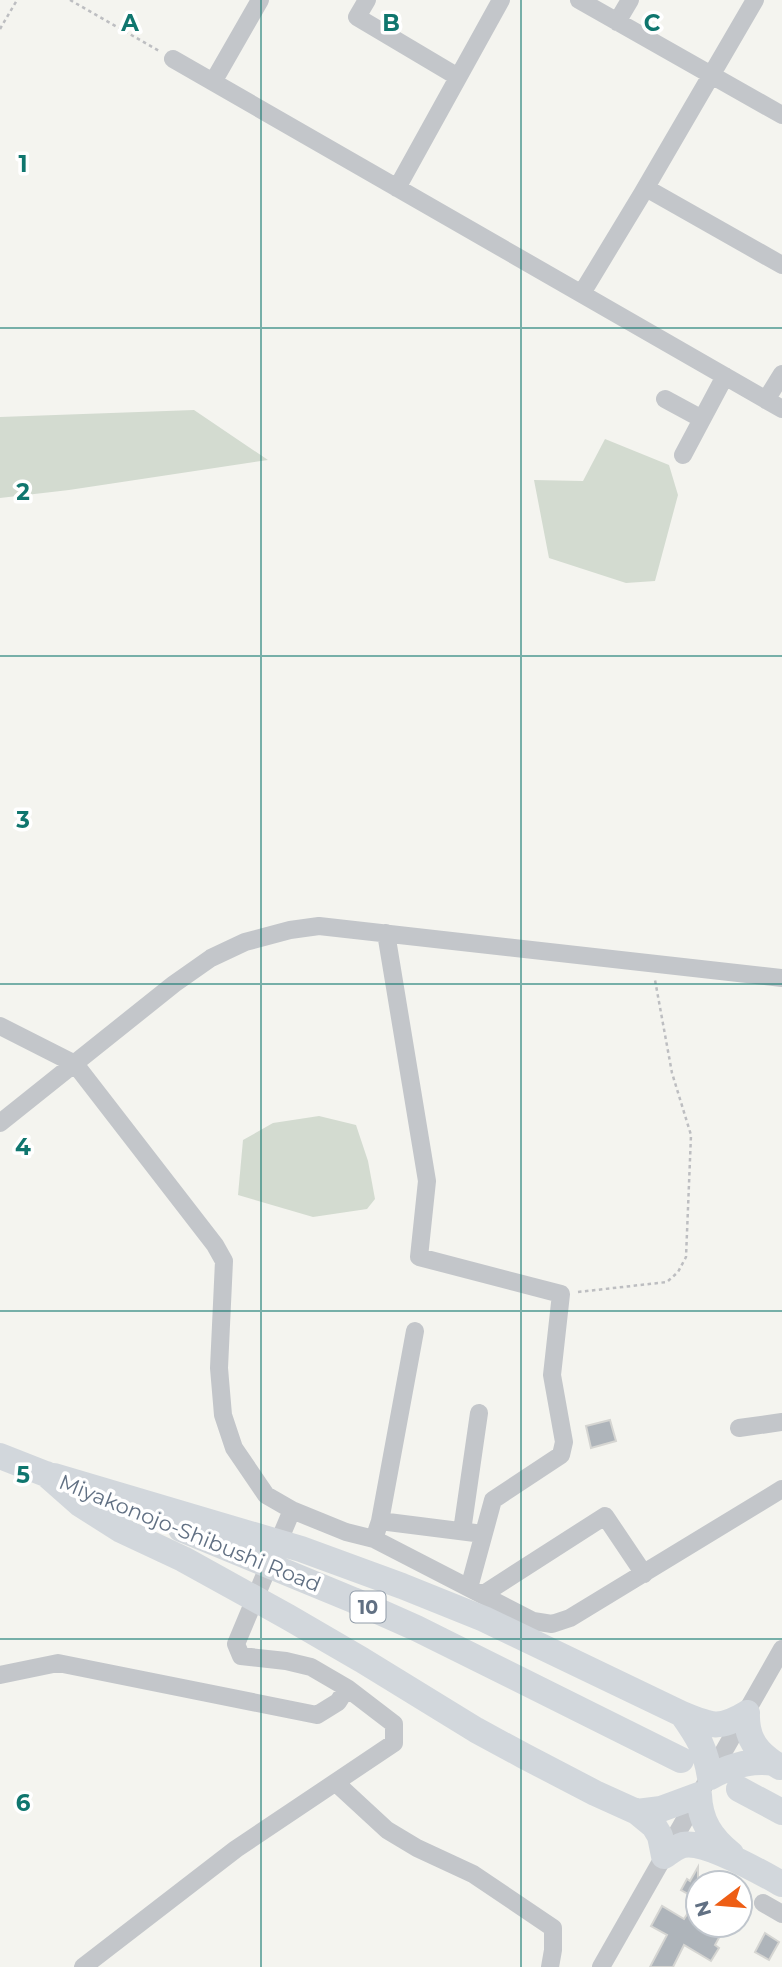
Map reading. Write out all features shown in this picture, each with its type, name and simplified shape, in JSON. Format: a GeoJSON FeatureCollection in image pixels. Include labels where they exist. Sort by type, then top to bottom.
{"type":"FeatureCollection","features":[{"type":"Feature","properties":{"kind":"highway","name":"Miyakonojo-Shibushi Road"},"geometry":{"type":"LineString","coordinates":[[0,1456],[416,1628],[681,1760]]}},
{"type":"Feature","properties":{"kind":"highway"},"geometry":{"type":"LineString","coordinates":[[46,1474],[301,1549],[402,1586],[484,1619],[704,1723],[716,1725],[731,1722],[747,1713]]}},
{"type":"Feature","properties":{"kind":"highway"},"geometry":{"type":"LineString","coordinates":[[46,1474],[79,1504],[121,1530],[183,1559],[288,1617],[476,1730],[595,1793],[637,1812],[654,1826],[660,1836],[664,1856],[686,1844],[697,1846],[737,1860],[782,1884]]}},
{"type":"Feature","properties":{"kind":"highway"},"geometry":{"type":"LineString","coordinates":[[747,1713],[746,1728],[751,1740],[760,1752],[778,1766]]}},
{"type":"Feature","properties":{"kind":"highway"},"geometry":{"type":"LineString","coordinates":[[682,1714],[700,1740],[706,1755],[699,1810],[715,1840],[737,1860]]}},
{"type":"Feature","properties":{"kind":"highway"},"geometry":{"type":"LineString","coordinates":[[637,1812],[661,1809],[704,1786],[725,1769],[737,1765],[753,1762],[778,1766]]}},
{"type":"Feature","properties":{"kind":"highway"},"geometry":{"type":"LineString","coordinates":[[739,1789],[782,1812]]}},
{"type":"Feature","properties":{"kind":"street"},"geometry":{"type":"LineString","coordinates":[[213,82],[260,0]]}},
{"type":"Feature","properties":{"kind":"street"},"geometry":{"type":"LineString","coordinates":[[367,0],[357,17],[458,77]]}},
{"type":"Feature","properties":{"kind":"street"},"geometry":{"type":"LineString","coordinates":[[397,188],[501,0]]}},
{"type":"Feature","properties":{"kind":"street"},"geometry":{"type":"LineString","coordinates":[[579,0],[782,115]]}},
{"type":"Feature","properties":{"kind":"street"},"geometry":{"type":"LineString","coordinates":[[617,22],[630,0]]}},
{"type":"Feature","properties":{"kind":"street"},"geometry":{"type":"LineString","coordinates":[[582,293],[755,0]]}},
{"type":"Feature","properties":{"kind":"street"},"geometry":{"type":"LineString","coordinates":[[173,59],[782,409]]}},
{"type":"Feature","properties":{"kind":"street"},"geometry":{"type":"LineString","coordinates":[[646,188],[782,265]]}},
{"type":"Feature","properties":{"kind":"street"},"geometry":{"type":"LineString","coordinates":[[766,400],[782,374]]}},
{"type":"Feature","properties":{"kind":"street"},"geometry":{"type":"LineString","coordinates":[[683,455],[724,376]]}},
{"type":"Feature","properties":{"kind":"street"},"geometry":{"type":"LineString","coordinates":[[665,399],[702,419]]}},
{"type":"Feature","properties":{"kind":"street"},"geometry":{"type":"LineString","coordinates":[[0,1123],[174,984],[211,958],[245,942],[290,930],[319,926],[782,978]]}},
{"type":"Feature","properties":{"kind":"street"},"geometry":{"type":"LineString","coordinates":[[386,933],[427,1181],[419,1257],[561,1294],[552,1375],[564,1442],[561,1455],[493,1500],[483,1534],[475,1592]]}},
{"type":"Feature","properties":{"kind":"street"},"geometry":{"type":"LineString","coordinates":[[0,1027],[75,1064],[215,1245],[224,1261],[219,1367],[223,1415],[234,1448],[266,1495],[290,1514],[374,1539],[533,1621],[552,1624],[570,1618],[782,1489]]}},
{"type":"Feature","properties":{"kind":"street"},"geometry":{"type":"LineString","coordinates":[[374,1539],[380,1521],[415,1331]]}},
{"type":"Feature","properties":{"kind":"street"},"geometry":{"type":"LineString","coordinates":[[462,1531],[479,1413]]}},
{"type":"Feature","properties":{"kind":"street"},"geometry":{"type":"LineString","coordinates":[[739,1428],[782,1422]]}},
{"type":"Feature","properties":{"kind":"street"},"geometry":{"type":"LineString","coordinates":[[83,1967],[236,1849],[394,1743],[394,1724],[347,1688],[311,1667],[241,1656],[236,1644],[290,1514]]}},
{"type":"Feature","properties":{"kind":"street"},"geometry":{"type":"LineString","coordinates":[[475,1592],[605,1516],[644,1574]]}},
{"type":"Feature","properties":{"kind":"street"},"geometry":{"type":"LineString","coordinates":[[380,1521],[483,1534]]}},
{"type":"Feature","properties":{"kind":"street"},"geometry":{"type":"LineString","coordinates":[[601,1967],[782,1648]]}},
{"type":"Feature","properties":{"kind":"street"},"geometry":{"type":"LineString","coordinates":[[0,1675],[58,1663],[317,1716],[338,1702],[347,1688]]}},
{"type":"Feature","properties":{"kind":"street"},"geometry":{"type":"LineString","coordinates":[[336,1783],[387,1829],[417,1849],[473,1874],[553,1928],[550,1967]]}},
{"type":"Feature","properties":{"kind":"street"},"geometry":{"type":"LineString","coordinates":[[763,1903],[782,1913]]}},
{"type":"Feature","properties":{"kind":"path"},"geometry":{"type":"LineString","coordinates":[[0,29],[17,0]]}},
{"type":"Feature","properties":{"kind":"path"},"geometry":{"type":"LineString","coordinates":[[70,0],[173,59]]}},
{"type":"Feature","properties":{"kind":"path"},"geometry":{"type":"LineString","coordinates":[[561,1294],[667,1282],[678,1272],[686,1257],[691,1135],[672,1073],[652,962]]}},
{"type":"Feature","properties":{"kind":"shaded area"},"geometry":{"type":"Polygon","coordinates":[[[194,410],[268,460],[0,498],[0,417],[194,410]]]}},
{"type":"Feature","properties":{"kind":"shaded area"},"geometry":{"type":"Polygon","coordinates":[[[605,439],[669,465],[678,495],[655,581],[626,583],[549,558],[534,480],[583,481],[605,439]]]}},
{"type":"Feature","properties":{"kind":"shaded area"},"geometry":{"type":"Polygon","coordinates":[[[319,1116],[356,1125],[368,1161],[375,1199],[367,1209],[313,1217],[238,1195],[243,1140],[273,1123],[319,1116]]]}},
{"type":"Feature","properties":{"kind":"building"},"geometry":{"type":"Polygon","coordinates":[[[610,1420],[616,1441],[591,1448],[586,1426],[610,1420]]]}},
{"type":"Feature","properties":{"kind":"building"},"geometry":{"type":"Polygon","coordinates":[[[662,1906],[684,1919],[684,1939],[718,1939],[715,1945],[719,1948],[711,1961],[684,1945],[673,1967],[650,1967],[667,1935],[651,1926],[662,1906]]]}},
{"type":"Feature","properties":{"kind":"building"},"geometry":{"type":"Polygon","coordinates":[[[765,1933],[779,1942],[769,1960],[755,1952],[765,1933]]]}}]}
